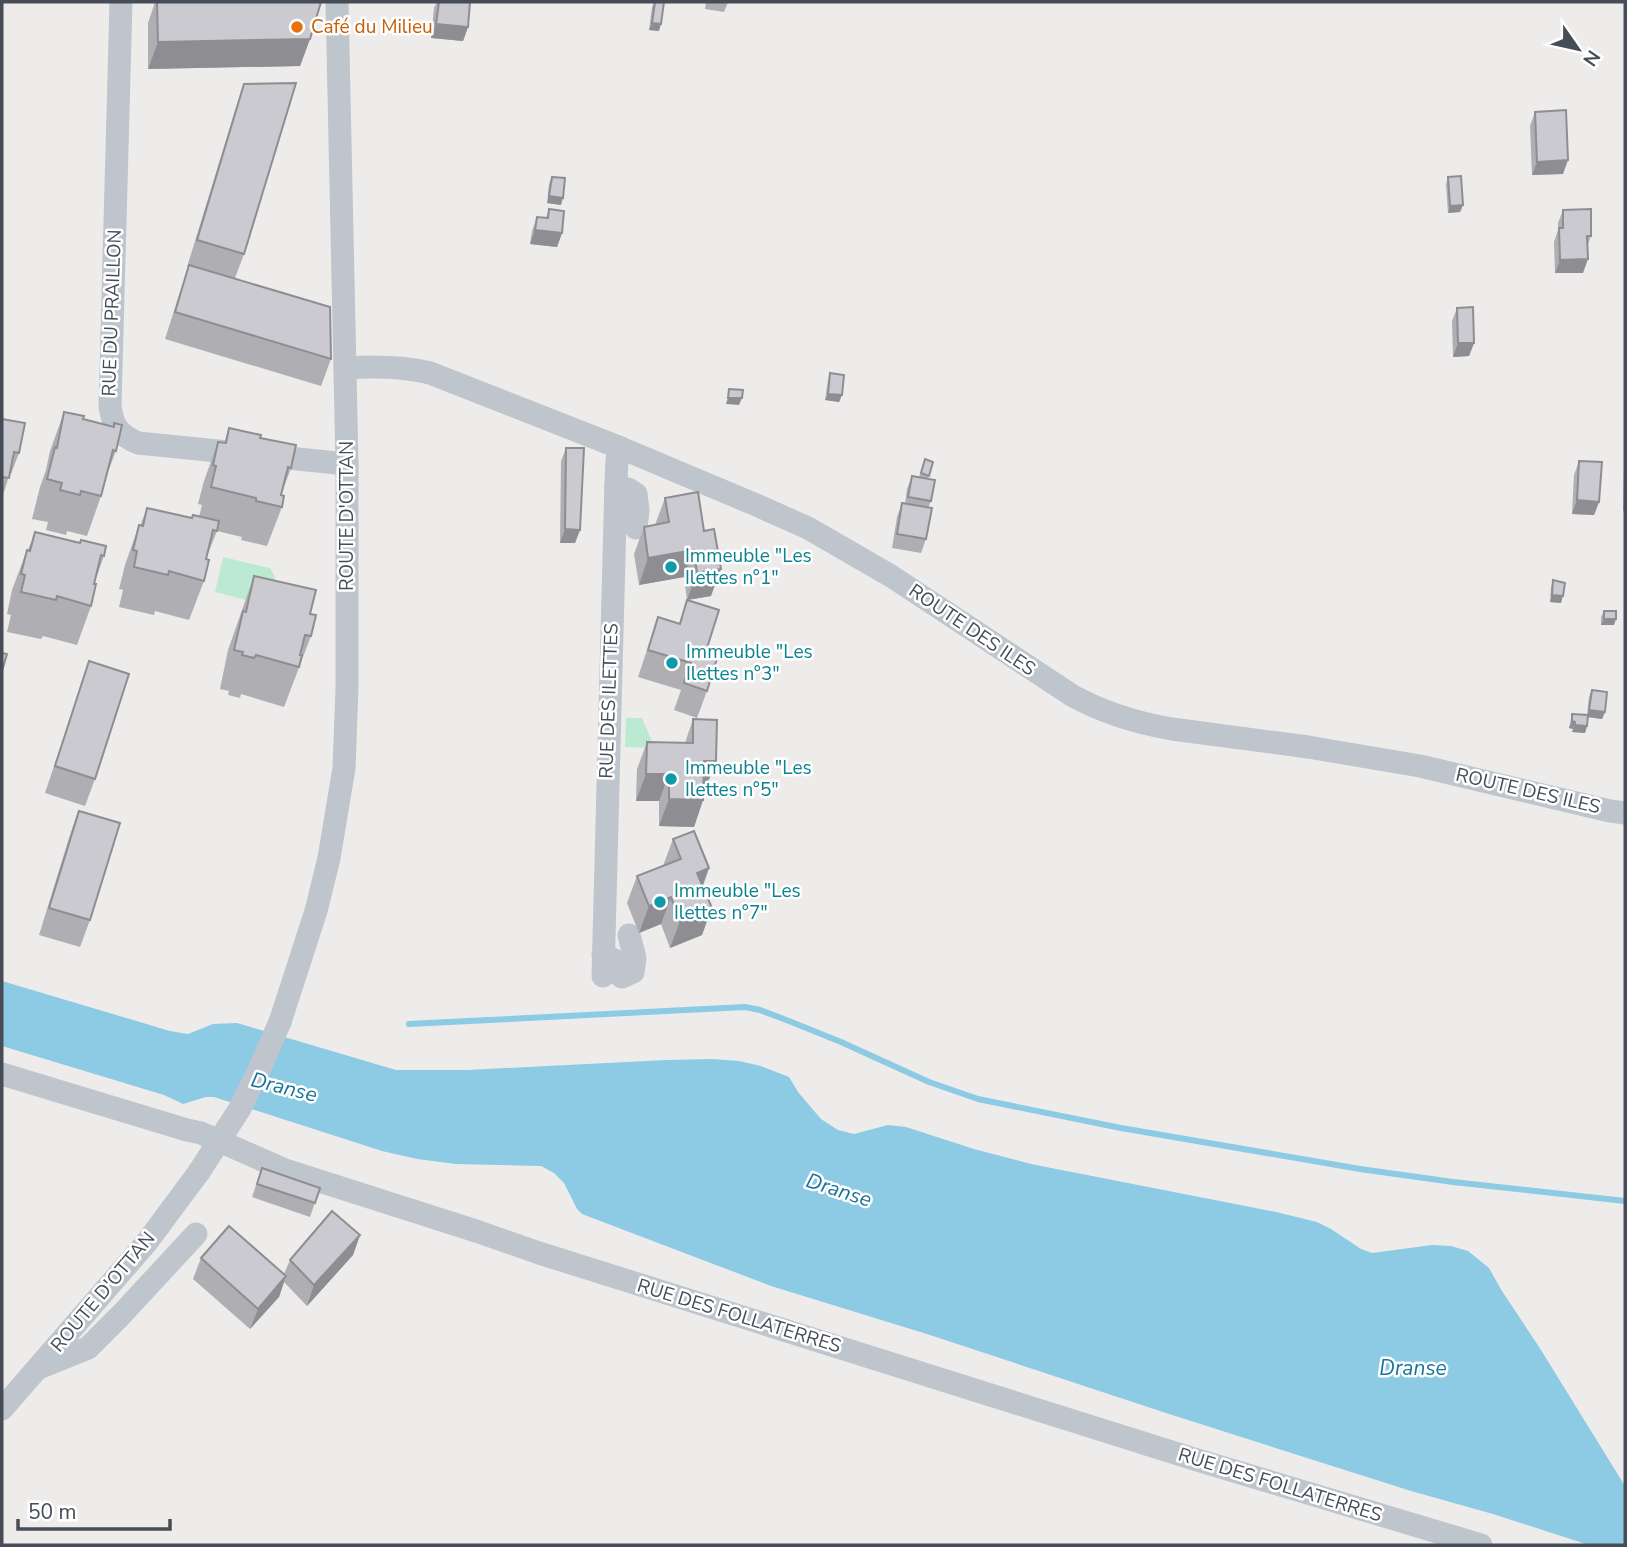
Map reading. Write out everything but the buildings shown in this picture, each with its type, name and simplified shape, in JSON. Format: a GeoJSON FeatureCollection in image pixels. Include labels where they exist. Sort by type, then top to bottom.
{"type":"FeatureCollection","features":[{"type":"Feature","properties":{"kind":"street","name":"RUE DU PRAILLON"},"geometry":{"type":"LineString","coordinates":[[121,2],[111,418],[121,434],[138,443],[347,464]]}},
{"type":"Feature","properties":{"kind":"street","name":"ROUTE D'OTTAN"},"geometry":{"type":"LineString","coordinates":[[2,1409],[147,1242],[199,1172],[239,1110],[280,1022],[316,911],[329,858],[344,768],[347,688],[347,464],[337,2]]}},
{"type":"Feature","properties":{"kind":"street","name":"ROUTE DES ILES"},"geometry":{"type":"LineString","coordinates":[[345,368],[388,367],[430,373],[754,503],[819,534],[891,576],[1097,709],[1161,727],[1308,747],[1420,766],[1625,813]]}},
{"type":"Feature","properties":{"kind":"street","name":"RUE DES ILETTES"},"geometry":{"type":"LineString","coordinates":[[621,448],[617,459],[603,965],[615,980],[633,972],[635,958],[629,935]]}},
{"type":"Feature","properties":{"kind":"street"},"geometry":{"type":"LineString","coordinates":[[616,488],[628,489],[636,494],[636,528]]}},
{"type":"Feature","properties":{"kind":"street","name":"RUE DES FOLLATERRES"},"geometry":{"type":"LineString","coordinates":[[2,1074],[201,1133],[285,1171],[642,1286],[1181,1455],[1481,1545]]}},
{"type":"Feature","properties":{"kind":"street"},"geometry":{"type":"LineString","coordinates":[[38,1368],[88,1348],[196,1234]]}},
{"type":"Feature","properties":{"kind":"green space"},"geometry":{"type":"Polygon","coordinates":[[[223,557],[270,568],[275,577],[268,606],[215,592],[223,557]]]}},
{"type":"Feature","properties":{"kind":"green space"},"geometry":{"type":"Polygon","coordinates":[[[626,718],[642,718],[655,748],[625,747],[626,718]]]}},
{"type":"Feature","properties":{"kind":"water","name":"Dranse"},"geometry":{"type":"Polygon","coordinates":[[[2,981],[170,1031],[188,1034],[213,1024],[237,1023],[396,1070],[467,1070],[666,1060],[739,1061],[789,1077],[821,1119],[838,1130],[854,1134],[888,1125],[906,1127],[1031,1164],[1276,1212],[1317,1222],[1372,1253],[1432,1245],[1451,1246],[1468,1251],[1489,1268],[1625,1486],[1625,1545],[1589,1545],[1411,1491],[771,1286],[582,1214],[564,1183],[541,1166],[456,1164],[417,1159],[382,1151],[214,1097],[183,1104],[164,1095],[2,1046],[2,981]]]}},
{"type":"Feature","properties":{"kind":"waterway"},"geometry":{"type":"LineString","coordinates":[[409,1024],[745,1007],[789,1021],[929,1082],[978,1099],[1121,1128],[1360,1169],[1625,1201]]}},
{"type":"Feature","properties":{"kind":"place","name":"Café du Milieu"},"geometry":{"type":"Point","coordinates":[297,27]}},
{"type":"Feature","properties":{"kind":"place","name":"Immeuble \"Les Ilettes n°1\""},"geometry":{"type":"Point","coordinates":[671,567]}},
{"type":"Feature","properties":{"kind":"place","name":"Immeuble \"Les Ilettes n°3\""},"geometry":{"type":"Point","coordinates":[672,663]}},
{"type":"Feature","properties":{"kind":"place","name":"Immeuble \"Les Ilettes n°5\""},"geometry":{"type":"Point","coordinates":[671,779]}},
{"type":"Feature","properties":{"kind":"place","name":"Immeuble \"Les Ilettes n°7\""},"geometry":{"type":"Point","coordinates":[660,902]}}]}
